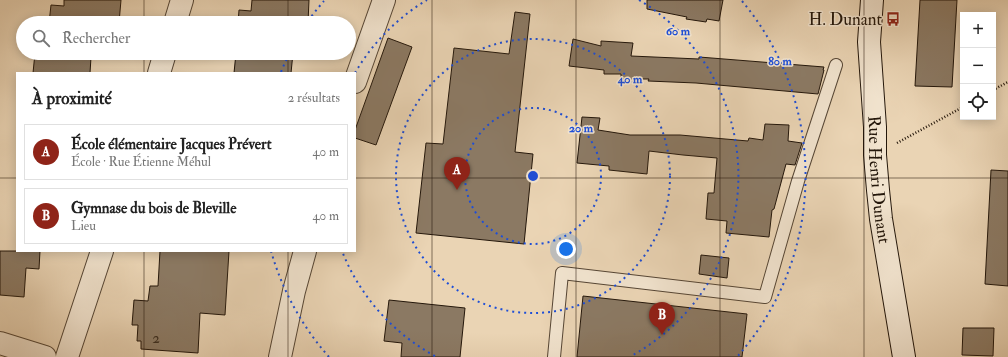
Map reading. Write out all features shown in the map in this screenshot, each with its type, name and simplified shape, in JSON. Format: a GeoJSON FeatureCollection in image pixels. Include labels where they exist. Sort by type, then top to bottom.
{"type":"FeatureCollection","features":[{"type":"Feature","properties":{"kind":"street"},"geometry":{"type":"LineString","coordinates":[[177,16],[182,0]]}},
{"type":"Feature","properties":{"kind":"street"},"geometry":{"type":"LineString","coordinates":[[356,79],[384,0]]}},
{"type":"Feature","properties":{"kind":"street","name":"Rue Henri Dunant"},"geometry":{"type":"LineString","coordinates":[[872,0],[869,42],[875,127],[875,155],[881,219],[904,357]]}},
{"type":"Feature","properties":{"kind":"street"},"geometry":{"type":"LineString","coordinates":[[159,72],[163,60]]}},
{"type":"Feature","properties":{"kind":"street"},"geometry":{"type":"LineString","coordinates":[[67,357],[102,252]]}},
{"type":"Feature","properties":{"kind":"street"},"geometry":{"type":"LineString","coordinates":[[280,357],[294,291],[305,252]]}},
{"type":"Feature","properties":{"kind":"street"},"geometry":{"type":"LineString","coordinates":[[0,343],[45,357]]}},
{"type":"Feature","properties":{"kind":"lane"},"geometry":{"type":"LineString","coordinates":[[554,357],[562,273],[765,296],[798,181],[836,65]]}},
{"type":"Feature","properties":{"kind":"path"},"geometry":{"type":"LineString","coordinates":[[996,88],[1008,82]]}},
{"type":"Feature","properties":{"kind":"path"},"geometry":{"type":"LineString","coordinates":[[875,155],[960,109]]}},
{"type":"Feature","properties":{"kind":"building"},"geometry":{"type":"Polygon","coordinates":[[[64,0],[121,0],[120,16],[50,16],[51,5],[64,6],[64,0]]]}},
{"type":"Feature","properties":{"kind":"building"},"geometry":{"type":"Polygon","coordinates":[[[252,0],[309,0],[308,16],[239,16],[239,10],[251,11],[252,0]]]}},
{"type":"Feature","properties":{"kind":"building"},"geometry":{"type":"Polygon","coordinates":[[[647,0],[723,0],[719,21],[707,19],[706,22],[686,19],[687,17],[647,9],[647,0]]]}},
{"type":"Feature","properties":{"kind":"building"},"geometry":{"type":"Polygon","coordinates":[[[920,0],[957,0],[952,87],[915,86],[920,0]]]}},
{"type":"Feature","properties":{"kind":"building"},"geometry":{"type":"Polygon","coordinates":[[[515,12],[530,14],[515,152],[533,154],[524,244],[416,233],[426,143],[443,144],[454,48],[509,54],[515,12]]]}},
{"type":"Feature","properties":{"kind":"building"},"geometry":{"type":"Polygon","coordinates":[[[388,38],[412,47],[376,145],[356,138],[356,127],[388,38]]]}},
{"type":"Feature","properties":{"kind":"building"},"geometry":{"type":"Polygon","coordinates":[[[573,39],[601,46],[601,41],[633,43],[631,56],[699,59],[699,57],[824,67],[824,70],[818,94],[696,83],[648,81],[649,79],[621,79],[621,74],[604,74],[604,70],[569,66],[573,39]]]}},
{"type":"Feature","properties":{"kind":"building"},"geometry":{"type":"Polygon","coordinates":[[[34,60],[91,60],[90,72],[33,72],[34,60]]]}},
{"type":"Feature","properties":{"kind":"building"},"geometry":{"type":"Polygon","coordinates":[[[235,60],[292,60],[291,72],[234,72],[235,60]]]}},
{"type":"Feature","properties":{"kind":"building"},"geometry":{"type":"Polygon","coordinates":[[[582,117],[600,118],[598,130],[630,135],[680,135],[748,141],[749,138],[763,140],[765,124],[789,125],[788,141],[802,143],[795,165],[786,164],[774,209],[772,210],[769,237],[726,233],[727,221],[706,219],[708,193],[714,193],[717,158],[649,151],[647,174],[609,170],[609,166],[577,163],[582,117]]]}},
{"type":"Feature","properties":{"kind":"building"},"geometry":{"type":"Polygon","coordinates":[[[991,170],[1008,171],[1008,286],[985,284],[991,170]]]}},
{"type":"Feature","properties":{"kind":"building"},"geometry":{"type":"Polygon","coordinates":[[[0,251],[40,252],[39,269],[26,268],[24,297],[0,295],[0,251]]]}},
{"type":"Feature","properties":{"kind":"building"},"geometry":{"type":"Polygon","coordinates":[[[160,252],[229,252],[225,315],[200,313],[198,353],[141,349],[141,341],[137,341],[138,325],[132,325],[134,300],[148,301],[150,286],[158,286],[160,252]]]}},
{"type":"Feature","properties":{"kind":"building"},"geometry":{"type":"Polygon","coordinates":[[[701,255],[729,258],[727,278],[699,274],[701,255]]]}},
{"type":"Feature","properties":{"kind":"building"},"geometry":{"type":"Polygon","coordinates":[[[583,296],[747,314],[742,357],[577,357],[583,296]]]}},
{"type":"Feature","properties":{"kind":"building"},"geometry":{"type":"Polygon","coordinates":[[[389,300],[465,308],[460,357],[401,357],[402,343],[384,341],[389,300]]]}},
{"type":"Feature","properties":{"kind":"building"},"geometry":{"type":"Polygon","coordinates":[[[963,328],[994,328],[993,356],[962,355],[963,328]]]}},
{"type":"Feature","properties":{"kind":"place","name":"H. Dunant"},"geometry":{"type":"Point","coordinates":[893,19]}},
{"type":"Feature","properties":{"kind":"place","name":"École élémentaire Jacques Prévert"},"geometry":{"type":"Point","coordinates":[457,190]}},
{"type":"Feature","properties":{"kind":"place","name":"Gymnase du bois de Bleville"},"geometry":{"type":"Point","coordinates":[662,335]}}]}
